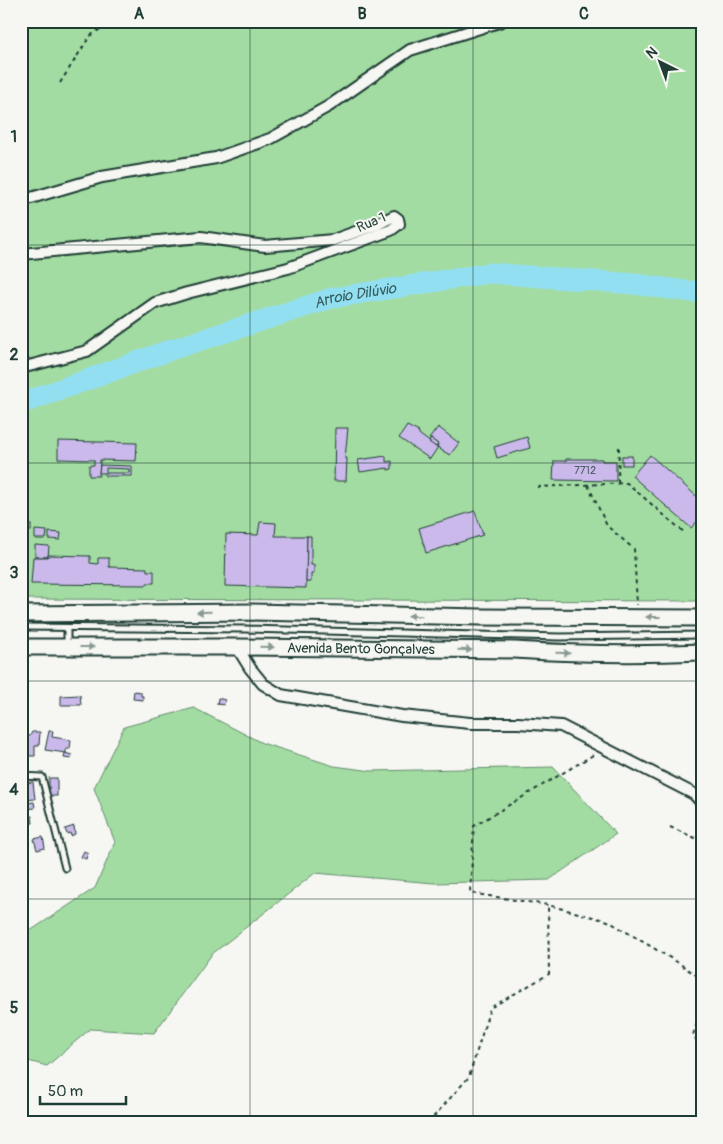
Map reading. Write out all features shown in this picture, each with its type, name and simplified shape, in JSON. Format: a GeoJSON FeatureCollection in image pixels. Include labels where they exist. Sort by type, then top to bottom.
{"type":"FeatureCollection","features":[{"type":"Feature","properties":{"kind":"main road"},"geometry":{"type":"LineString","coordinates":[[21,614],[252,612],[481,617],[702,618]]}},
{"type":"Feature","properties":{"kind":"main road","name":"Avenida Bento Gonçalves"},"geometry":{"type":"LineString","coordinates":[[21,647],[514,650],[560,653],[664,654],[702,652]]}},
{"type":"Feature","properties":{"kind":"street"},"geometry":{"type":"LineString","coordinates":[[21,201],[102,177],[216,158],[270,139],[329,106],[410,50],[502,21]]}},
{"type":"Feature","properties":{"kind":"street","name":"Rua 1"},"geometry":{"type":"LineString","coordinates":[[21,254],[201,238],[265,246],[333,240],[378,224],[394,216],[398,219],[399,224],[391,230],[288,268],[187,293],[155,303],[87,351],[21,368]]}},
{"type":"Feature","properties":{"kind":"street"},"geometry":{"type":"LineString","coordinates":[[237,647],[263,684],[281,695],[402,716],[470,723],[518,723],[561,726],[694,794],[702,803]]}},
{"type":"Feature","properties":{"kind":"lane"},"geometry":{"type":"LineString","coordinates":[[21,627],[245,629],[560,637],[702,636]]}},
{"type":"Feature","properties":{"kind":"lane"},"geometry":{"type":"LineString","coordinates":[[67,628],[67,647]]}},
{"type":"Feature","properties":{"kind":"lane"},"geometry":{"type":"LineString","coordinates":[[21,776],[42,776],[65,868]]}},
{"type":"Feature","properties":{"kind":"path"},"geometry":{"type":"LineString","coordinates":[[60,83],[90,36],[112,21]]}},
{"type":"Feature","properties":{"kind":"path"},"geometry":{"type":"LineString","coordinates":[[618,483],[619,446]]}},
{"type":"Feature","properties":{"kind":"path"},"geometry":{"type":"LineString","coordinates":[[537,487],[628,483],[686,534]]}},
{"type":"Feature","properties":{"kind":"path"},"geometry":{"type":"LineString","coordinates":[[588,485],[607,526],[634,549],[638,605]]}},
{"type":"Feature","properties":{"kind":"path"},"geometry":{"type":"LineString","coordinates":[[605,748],[474,826],[470,892],[548,904],[608,921],[702,979]]}},
{"type":"Feature","properties":{"kind":"path"},"geometry":{"type":"LineString","coordinates":[[670,827],[702,841]]}},
{"type":"Feature","properties":{"kind":"path"},"geometry":{"type":"LineString","coordinates":[[428,1123],[469,1077],[490,1008],[549,974],[548,904]]}},
{"type":"Feature","properties":{"kind":"path"},"geometry":{"type":"LineString","coordinates":[[702,1008],[693,1035],[702,1048]]}},
{"type":"Feature","properties":{"kind":"green space"},"geometry":{"type":"Polygon","coordinates":[[[21,21],[702,21],[702,601],[21,599],[21,21]]]}},
{"type":"Feature","properties":{"kind":"green space"},"geometry":{"type":"Polygon","coordinates":[[[194,708],[262,743],[334,766],[372,771],[553,767],[616,834],[549,880],[434,883],[315,873],[212,954],[154,1033],[90,1029],[47,1066],[21,1059],[21,937],[95,888],[115,842],[94,788],[124,727],[194,708]]]}},
{"type":"Feature","properties":{"kind":"building"},"geometry":{"type":"Polygon","coordinates":[[[407,426],[419,432],[419,434],[438,447],[430,459],[399,438],[407,426]]]}},
{"type":"Feature","properties":{"kind":"building"},"geometry":{"type":"Polygon","coordinates":[[[438,427],[459,443],[450,455],[429,439],[438,427]]]}},
{"type":"Feature","properties":{"kind":"building"},"geometry":{"type":"Polygon","coordinates":[[[335,428],[348,428],[345,458],[347,458],[346,481],[334,481],[335,428]]]}},
{"type":"Feature","properties":{"kind":"building"},"geometry":{"type":"Polygon","coordinates":[[[527,437],[530,448],[497,458],[494,447],[527,437]]]}},
{"type":"Feature","properties":{"kind":"building"},"geometry":{"type":"Polygon","coordinates":[[[431,439],[438,444],[436,447],[429,442],[431,439]]]}},
{"type":"Feature","properties":{"kind":"building"},"geometry":{"type":"Polygon","coordinates":[[[58,441],[137,443],[136,461],[100,460],[99,476],[89,476],[89,465],[94,465],[94,460],[58,459],[58,441]]]}},
{"type":"Feature","properties":{"kind":"building"},"geometry":{"type":"Polygon","coordinates":[[[650,455],[702,501],[702,516],[691,528],[632,476],[650,455]]]}},
{"type":"Feature","properties":{"kind":"building"},"geometry":{"type":"Polygon","coordinates":[[[386,456],[386,462],[392,461],[392,469],[360,472],[358,460],[386,456]]]}},
{"type":"Feature","properties":{"kind":"building"},"geometry":{"type":"Polygon","coordinates":[[[622,456],[632,456],[632,465],[622,465],[622,456]]]}},
{"type":"Feature","properties":{"kind":"building"},"geometry":{"type":"Polygon","coordinates":[[[566,459],[616,461],[616,481],[553,480],[554,461],[566,461],[566,459]]]}},
{"type":"Feature","properties":{"kind":"building"},"geometry":{"type":"Polygon","coordinates":[[[100,465],[132,466],[132,476],[105,476],[105,473],[99,473],[100,465]],[[106,468],[106,473],[129,473],[129,469],[106,468]]]}},
{"type":"Feature","properties":{"kind":"building"},"geometry":{"type":"Polygon","coordinates":[[[475,511],[483,535],[426,553],[419,528],[475,511]]]}},
{"type":"Feature","properties":{"kind":"building"},"geometry":{"type":"Polygon","coordinates":[[[260,522],[276,523],[275,536],[307,536],[306,588],[225,586],[226,534],[258,535],[260,522]]]}},
{"type":"Feature","properties":{"kind":"building"},"geometry":{"type":"Polygon","coordinates":[[[24,525],[31,525],[31,531],[24,531],[24,525]]]}},
{"type":"Feature","properties":{"kind":"building"},"geometry":{"type":"Polygon","coordinates":[[[35,530],[47,531],[46,539],[35,539],[35,530]]]}},
{"type":"Feature","properties":{"kind":"building"},"geometry":{"type":"Polygon","coordinates":[[[49,532],[61,533],[60,540],[49,539],[49,532]]]}},
{"type":"Feature","properties":{"kind":"building"},"geometry":{"type":"Polygon","coordinates":[[[307,536],[311,536],[311,565],[314,565],[314,574],[311,574],[311,582],[306,582],[307,536]]]}},
{"type":"Feature","properties":{"kind":"building"},"geometry":{"type":"Polygon","coordinates":[[[35,545],[49,546],[48,557],[35,557],[35,545]]]}},
{"type":"Feature","properties":{"kind":"building"},"geometry":{"type":"Polygon","coordinates":[[[48,555],[90,556],[90,563],[98,564],[98,558],[109,558],[109,567],[147,568],[147,571],[154,571],[154,583],[147,583],[147,585],[31,584],[33,557],[48,557],[48,555]]]}},
{"type":"Feature","properties":{"kind":"building"},"geometry":{"type":"Polygon","coordinates":[[[134,691],[141,692],[143,700],[133,699],[134,691]]]}},
{"type":"Feature","properties":{"kind":"building"},"geometry":{"type":"Polygon","coordinates":[[[80,695],[81,705],[61,705],[61,696],[80,695]]]}},
{"type":"Feature","properties":{"kind":"building"},"geometry":{"type":"Polygon","coordinates":[[[218,698],[225,700],[224,705],[217,704],[218,698]]]}},
{"type":"Feature","properties":{"kind":"building"},"geometry":{"type":"Polygon","coordinates":[[[49,731],[53,731],[52,737],[71,740],[70,749],[66,749],[66,753],[45,750],[49,731]]]}},
{"type":"Feature","properties":{"kind":"building"},"geometry":{"type":"Polygon","coordinates":[[[32,732],[40,732],[39,746],[35,746],[35,756],[23,756],[23,740],[27,740],[27,736],[30,736],[32,732]]]}},
{"type":"Feature","properties":{"kind":"building"},"geometry":{"type":"Polygon","coordinates":[[[65,753],[72,755],[71,759],[64,758],[65,753]]]}},
{"type":"Feature","properties":{"kind":"building"},"geometry":{"type":"Polygon","coordinates":[[[49,778],[57,778],[57,796],[49,796],[49,778]]]}},
{"type":"Feature","properties":{"kind":"building"},"geometry":{"type":"Polygon","coordinates":[[[33,782],[35,799],[25,800],[25,797],[22,798],[21,792],[24,792],[23,783],[33,782]]]}},
{"type":"Feature","properties":{"kind":"building"},"geometry":{"type":"Polygon","coordinates":[[[34,802],[35,808],[26,809],[26,803],[34,802]]]}},
{"type":"Feature","properties":{"kind":"building"},"geometry":{"type":"Polygon","coordinates":[[[26,816],[32,816],[33,823],[27,824],[26,816]]]}},
{"type":"Feature","properties":{"kind":"building"},"geometry":{"type":"Polygon","coordinates":[[[74,826],[75,834],[71,836],[70,833],[67,834],[65,829],[74,826]]]}},
{"type":"Feature","properties":{"kind":"building"},"geometry":{"type":"Polygon","coordinates":[[[43,837],[45,848],[37,850],[34,839],[43,837]]]}},
{"type":"Feature","properties":{"kind":"building"},"geometry":{"type":"Polygon","coordinates":[[[84,851],[88,853],[86,859],[81,857],[84,851]]]}},
{"type":"Feature","properties":{"kind":"waterway","name":"Arroio Dilúvio"},"geometry":{"type":"LineString","coordinates":[[21,402],[170,350],[332,298],[489,273],[634,284],[693,292],[702,288]]}}]}
